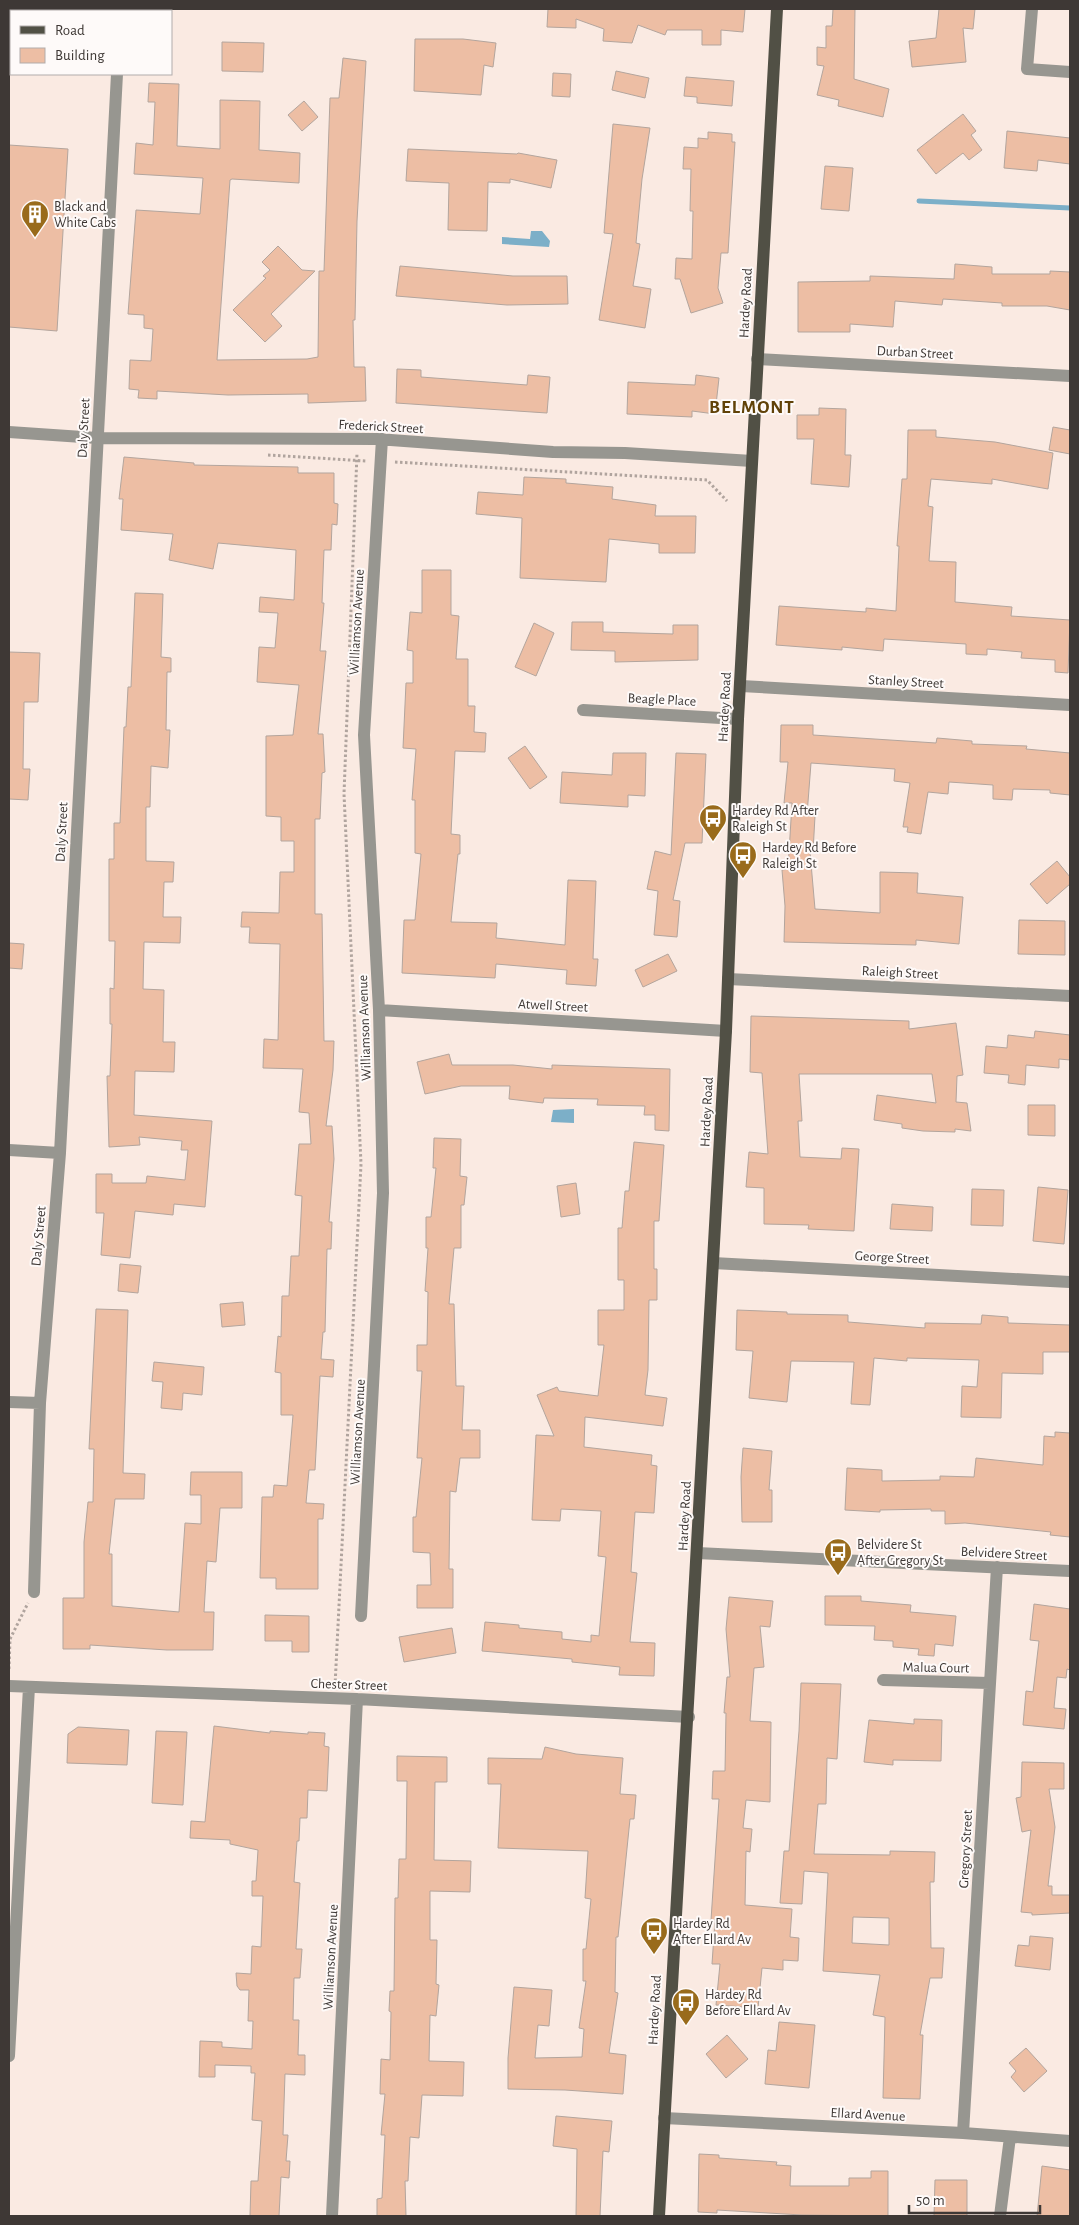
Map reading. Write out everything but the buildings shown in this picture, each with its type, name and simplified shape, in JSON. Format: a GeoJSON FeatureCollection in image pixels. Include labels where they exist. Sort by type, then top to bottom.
{"type":"FeatureCollection","features":[{"type":"Feature","properties":{"kind":"main road","name":"Hardey Road"},"geometry":{"type":"LineString","coordinates":[[659,2216],[726,1031],[738,719],[777,9]]}},
{"type":"Feature","properties":{"kind":"street"},"geometry":{"type":"LineString","coordinates":[[1032,9],[1027,70],[1070,72]]}},
{"type":"Feature","properties":{"kind":"street","name":"Daly Street"},"geometry":{"type":"LineString","coordinates":[[34,1592],[40,1403],[60,1153],[117,75]]}},
{"type":"Feature","properties":{"kind":"street","name":"Durban Street"},"geometry":{"type":"LineString","coordinates":[[757,359],[1070,376]]}},
{"type":"Feature","properties":{"kind":"street","name":"Frederick Street"},"geometry":{"type":"LineString","coordinates":[[9,432],[97,438],[357,438],[553,452],[752,461]]}},
{"type":"Feature","properties":{"kind":"street","name":"Williamson Avenue"},"geometry":{"type":"LineString","coordinates":[[361,1616],[383,1193],[379,1010],[364,735],[382,439]]}},
{"type":"Feature","properties":{"kind":"street","name":"Stanley Street"},"geometry":{"type":"LineString","coordinates":[[741,686],[1070,705]]}},
{"type":"Feature","properties":{"kind":"street","name":"Beagle Place"},"geometry":{"type":"LineString","coordinates":[[583,710],[738,719]]}},
{"type":"Feature","properties":{"kind":"street","name":"Raleigh Street"},"geometry":{"type":"LineString","coordinates":[[728,979],[1070,996]]}},
{"type":"Feature","properties":{"kind":"street","name":"Atwell Street"},"geometry":{"type":"LineString","coordinates":[[379,1010],[726,1031]]}},
{"type":"Feature","properties":{"kind":"street"},"geometry":{"type":"LineString","coordinates":[[9,1150],[60,1153]]}},
{"type":"Feature","properties":{"kind":"street","name":"George Street"},"geometry":{"type":"LineString","coordinates":[[713,1263],[1070,1282]]}},
{"type":"Feature","properties":{"kind":"street"},"geometry":{"type":"LineString","coordinates":[[9,1402],[40,1403]]}},
{"type":"Feature","properties":{"kind":"street","name":"Belvidere Street"},"geometry":{"type":"LineString","coordinates":[[697,1553],[1070,1571]]}},
{"type":"Feature","properties":{"kind":"street","name":"Gregory Street"},"geometry":{"type":"LineString","coordinates":[[963,2133],[997,1567]]}},
{"type":"Feature","properties":{"kind":"street","name":"Malua Court"},"geometry":{"type":"LineString","coordinates":[[883,1680],[989,1683]]}},
{"type":"Feature","properties":{"kind":"street","name":"Chester Street"},"geometry":{"type":"LineString","coordinates":[[9,1686],[357,1699],[688,1717]]}},
{"type":"Feature","properties":{"kind":"street"},"geometry":{"type":"LineString","coordinates":[[9,2056],[12,1956],[30,1687]]}},
{"type":"Feature","properties":{"kind":"street","name":"Williamson Avenue"},"geometry":{"type":"LineString","coordinates":[[332,2216],[357,1699]]}},
{"type":"Feature","properties":{"kind":"street","name":"Ellard Avenue"},"geometry":{"type":"LineString","coordinates":[[664,2118],[963,2133],[1070,2141]]}},
{"type":"Feature","properties":{"kind":"street"},"geometry":{"type":"LineString","coordinates":[[1000,2216],[1010,2137]]}},
{"type":"Feature","properties":{"kind":"path"},"geometry":{"type":"LineString","coordinates":[[334,1699],[361,1164],[344,794],[357,438]]}},
{"type":"Feature","properties":{"kind":"path"},"geometry":{"type":"LineString","coordinates":[[9,1669],[10,1639],[34,1592]]}},
{"type":"Feature","properties":{"kind":"water"},"geometry":{"type":"Polygon","coordinates":[[[531,231],[542,231],[550,241],[549,247],[502,244],[502,237],[530,239],[531,231]]]}},
{"type":"Feature","properties":{"kind":"water"},"geometry":{"type":"Polygon","coordinates":[[[574,1109],[574,1123],[551,1122],[553,1110],[574,1109]]]}},
{"type":"Feature","properties":{"kind":"waterway"},"geometry":{"type":"LineString","coordinates":[[919,201],[1070,208]]}},
{"type":"Feature","properties":{"kind":"place","name":"Black and White Cabs"},"geometry":{"type":"Point","coordinates":[35,238]}},
{"type":"Feature","properties":{"kind":"place","name":"Hardey Rd After Raleigh St"},"geometry":{"type":"Point","coordinates":[713,842]}},
{"type":"Feature","properties":{"kind":"place","name":"Hardey Rd Before Raleigh St"},"geometry":{"type":"Point","coordinates":[743,879]}},
{"type":"Feature","properties":{"kind":"place","name":"Belvidere St After Gregory St"},"geometry":{"type":"Point","coordinates":[838,1576]}},
{"type":"Feature","properties":{"kind":"place","name":"Hardey Rd After Ellard Av"},"geometry":{"type":"Point","coordinates":[654,1955]}},
{"type":"Feature","properties":{"kind":"place","name":"Hardey Rd Before Ellard Av"},"geometry":{"type":"Point","coordinates":[686,2026]}},
{"type":"Feature","properties":{"kind":"district","name":"BELMONT"},"geometry":{"type":"Point","coordinates":[752,406]}}]}
